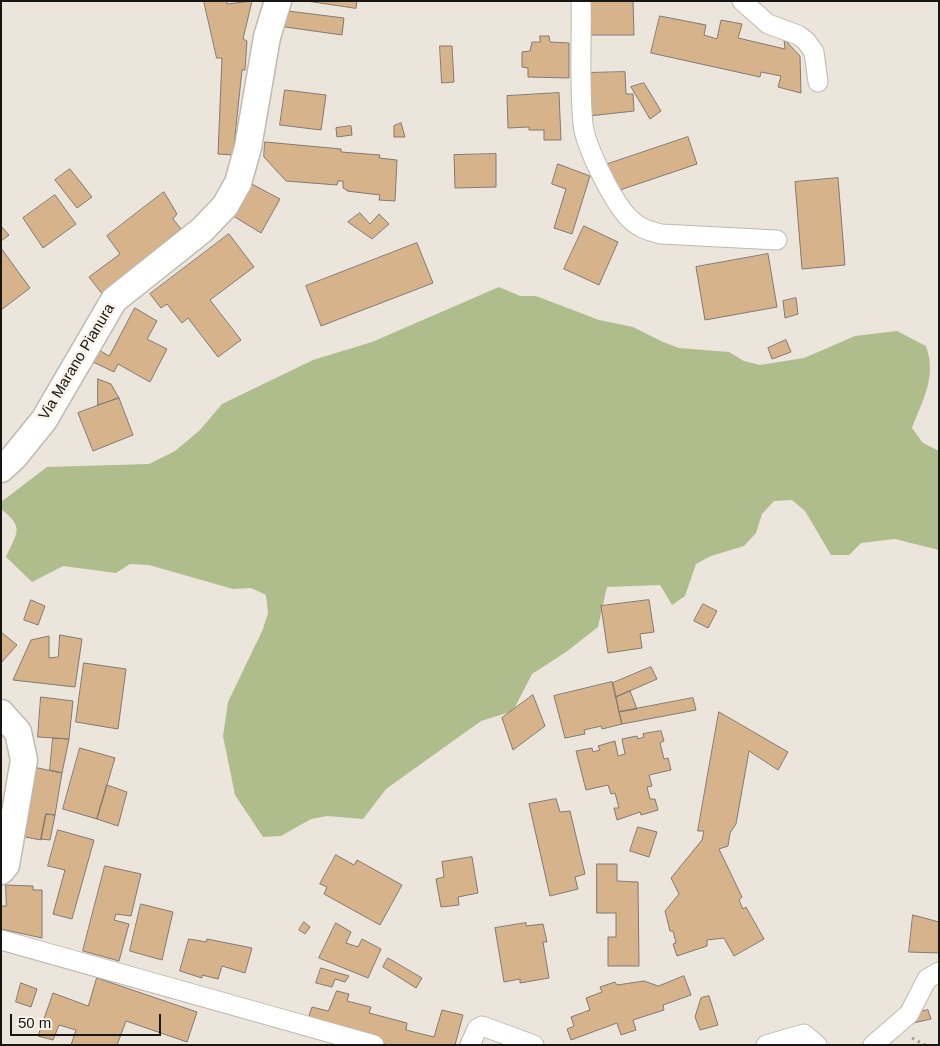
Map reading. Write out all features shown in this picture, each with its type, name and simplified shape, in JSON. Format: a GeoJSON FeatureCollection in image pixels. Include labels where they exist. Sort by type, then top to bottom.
{"type":"FeatureCollection","features":[{"type":"Feature","properties":{"kind":"street","name":"Via Marano Pianura"},"geometry":{"type":"LineString","coordinates":[[1,468],[14,457],[44,420],[114,300],[202,230],[225,206],[238,183],[248,147],[267,37],[278,1]]}},
{"type":"Feature","properties":{"kind":"street"},"geometry":{"type":"LineString","coordinates":[[581,1],[583,125],[588,148],[617,202],[630,219],[646,231],[660,234],[777,240]]}},
{"type":"Feature","properties":{"kind":"street"},"geometry":{"type":"LineString","coordinates":[[742,1],[768,24],[798,35],[806,41],[814,52],[818,82]]}},
{"type":"Feature","properties":{"kind":"street"},"geometry":{"type":"LineString","coordinates":[[1,713],[18,732],[24,760],[6,865],[1,871]]}},
{"type":"Feature","properties":{"kind":"street"},"geometry":{"type":"LineString","coordinates":[[1,940],[374,1045]]}},
{"type":"Feature","properties":{"kind":"street"},"geometry":{"type":"LineString","coordinates":[[873,1045],[909,1014],[927,978],[939,972]]}},
{"type":"Feature","properties":{"kind":"street"},"geometry":{"type":"LineString","coordinates":[[470,1045],[476,1029],[482,1026],[534,1045]]}},
{"type":"Feature","properties":{"kind":"street"},"geometry":{"type":"LineString","coordinates":[[766,1045],[804,1034],[817,1045]]}},
{"type":"Feature","properties":{"kind":"green space"},"geometry":{"type":"Polygon","coordinates":[[[499,287],[520,296],[536,296],[599,320],[633,327],[679,348],[729,352],[744,361],[760,365],[804,358],[855,336],[897,331],[926,346],[929,357],[929,378],[912,428],[923,443],[939,451],[939,550],[895,539],[861,543],[849,555],[831,555],[805,511],[792,500],[774,501],[762,514],[756,533],[744,546],[711,556],[696,564],[685,596],[672,605],[660,585],[607,587],[598,627],[566,652],[532,674],[513,711],[481,721],[386,789],[363,819],[327,816],[311,819],[281,836],[263,837],[235,795],[223,736],[228,702],[263,629],[268,613],[266,595],[251,588],[233,589],[149,565],[130,564],[116,573],[63,566],[32,582],[6,557],[17,531],[9,515],[1,509],[1,502],[47,467],[149,464],[175,451],[200,430],[222,404],[313,360],[372,342],[499,287]]]}},
{"type":"Feature","properties":{"kind":"building"},"geometry":{"type":"Polygon","coordinates":[[[204,1],[227,1],[227,4],[252,1],[243,39],[247,41],[245,70],[242,70],[233,155],[218,154],[222,58],[217,58],[204,1]]]}},
{"type":"Feature","properties":{"kind":"building"},"geometry":{"type":"Polygon","coordinates":[[[307,1],[357,1],[356,8],[307,1]]]}},
{"type":"Feature","properties":{"kind":"building"},"geometry":{"type":"Polygon","coordinates":[[[587,1],[633,1],[634,35],[587,35],[587,1]]]}},
{"type":"Feature","properties":{"kind":"building"},"geometry":{"type":"Polygon","coordinates":[[[280,10],[344,18],[342,35],[278,26],[280,10]]]}},
{"type":"Feature","properties":{"kind":"building"},"geometry":{"type":"Polygon","coordinates":[[[660,16],[706,25],[704,35],[717,39],[721,20],[742,24],[738,38],[785,49],[784,39],[800,56],[801,93],[778,87],[781,76],[761,72],[760,77],[651,53],[660,16]]]}},
{"type":"Feature","properties":{"kind":"building"},"geometry":{"type":"Polygon","coordinates":[[[540,36],[549,36],[550,42],[569,43],[569,78],[528,77],[528,68],[522,67],[522,52],[530,51],[532,42],[540,42],[540,36]]]}},
{"type":"Feature","properties":{"kind":"building"},"geometry":{"type":"Polygon","coordinates":[[[440,46],[452,46],[454,82],[442,83],[440,46]]]}},
{"type":"Feature","properties":{"kind":"building"},"geometry":{"type":"Polygon","coordinates":[[[625,72],[626,94],[633,94],[634,111],[589,116],[586,73],[625,72]]]}},
{"type":"Feature","properties":{"kind":"building"},"geometry":{"type":"Polygon","coordinates":[[[644,83],[661,111],[650,119],[631,87],[644,83]]]}},
{"type":"Feature","properties":{"kind":"building"},"geometry":{"type":"Polygon","coordinates":[[[285,90],[326,95],[321,130],[280,125],[285,90]]]}},
{"type":"Feature","properties":{"kind":"building"},"geometry":{"type":"Polygon","coordinates":[[[559,93],[561,140],[544,140],[544,130],[529,130],[529,127],[508,128],[507,96],[559,93]]]}},
{"type":"Feature","properties":{"kind":"building"},"geometry":{"type":"Polygon","coordinates":[[[401,123],[405,137],[394,137],[394,126],[401,123]]]}},
{"type":"Feature","properties":{"kind":"building"},"geometry":{"type":"Polygon","coordinates":[[[351,126],[352,135],[337,137],[336,128],[351,126]]]}},
{"type":"Feature","properties":{"kind":"building"},"geometry":{"type":"Polygon","coordinates":[[[688,137],[697,164],[614,192],[605,165],[688,137]]]}},
{"type":"Feature","properties":{"kind":"building"},"geometry":{"type":"Polygon","coordinates":[[[265,142],[341,149],[341,152],[380,155],[379,158],[397,160],[395,201],[379,200],[380,195],[347,191],[343,188],[343,181],[338,181],[337,185],[286,181],[264,157],[265,142]]]}},
{"type":"Feature","properties":{"kind":"building"},"geometry":{"type":"Polygon","coordinates":[[[496,154],[496,187],[455,188],[454,155],[496,154]]]}},
{"type":"Feature","properties":{"kind":"building"},"geometry":{"type":"Polygon","coordinates":[[[558,164],[590,176],[572,234],[554,228],[566,189],[552,184],[558,164]]]}},
{"type":"Feature","properties":{"kind":"building"},"geometry":{"type":"Polygon","coordinates":[[[70,169],[92,197],[77,208],[55,180],[70,169]]]}},
{"type":"Feature","properties":{"kind":"building"},"geometry":{"type":"Polygon","coordinates":[[[838,178],[845,265],[802,269],[795,182],[838,178]]]}},
{"type":"Feature","properties":{"kind":"building"},"geometry":{"type":"Polygon","coordinates":[[[248,182],[280,199],[261,233],[230,214],[248,182]]]}},
{"type":"Feature","properties":{"kind":"building"},"geometry":{"type":"Polygon","coordinates":[[[164,192],[177,214],[173,219],[181,229],[168,239],[171,242],[103,295],[89,277],[120,254],[107,236],[164,192]]]}},
{"type":"Feature","properties":{"kind":"building"},"geometry":{"type":"Polygon","coordinates":[[[55,195],[76,224],[43,248],[23,218],[55,195]]]}},
{"type":"Feature","properties":{"kind":"building"},"geometry":{"type":"Polygon","coordinates":[[[360,213],[370,224],[379,214],[389,224],[372,239],[348,222],[360,213]]]}},
{"type":"Feature","properties":{"kind":"building"},"geometry":{"type":"Polygon","coordinates":[[[1,226],[9,235],[1,241],[1,226]]]}},
{"type":"Feature","properties":{"kind":"building"},"geometry":{"type":"Polygon","coordinates":[[[584,226],[618,242],[599,285],[564,269],[584,226]]]}},
{"type":"Feature","properties":{"kind":"building"},"geometry":{"type":"Polygon","coordinates":[[[229,234],[254,267],[210,300],[241,340],[218,357],[188,318],[182,323],[167,304],[161,308],[150,294],[229,234]]]}},
{"type":"Feature","properties":{"kind":"building"},"geometry":{"type":"Polygon","coordinates":[[[417,243],[433,283],[321,326],[306,286],[417,243]]]}},
{"type":"Feature","properties":{"kind":"building"},"geometry":{"type":"Polygon","coordinates":[[[1,248],[30,288],[1,310],[1,248]]]}},
{"type":"Feature","properties":{"kind":"building"},"geometry":{"type":"Polygon","coordinates":[[[768,254],[777,307],[705,320],[696,267],[768,254]]]}},
{"type":"Feature","properties":{"kind":"building"},"geometry":{"type":"Polygon","coordinates":[[[796,298],[798,314],[785,318],[783,301],[796,298]]]}},
{"type":"Feature","properties":{"kind":"building"},"geometry":{"type":"Polygon","coordinates":[[[135,308],[157,321],[147,339],[167,349],[150,382],[118,364],[114,372],[93,362],[99,350],[109,356],[135,308]]]}},
{"type":"Feature","properties":{"kind":"building"},"geometry":{"type":"Polygon","coordinates":[[[786,340],[791,352],[772,359],[768,348],[786,340]]]}},
{"type":"Feature","properties":{"kind":"building"},"geometry":{"type":"Polygon","coordinates":[[[98,379],[111,384],[119,398],[98,405],[98,379]]]}},
{"type":"Feature","properties":{"kind":"building"},"geometry":{"type":"Polygon","coordinates":[[[119,398],[133,435],[93,451],[78,413],[119,398]]]}},
{"type":"Feature","properties":{"kind":"building"},"geometry":{"type":"Polygon","coordinates":[[[31,600],[45,606],[38,625],[24,620],[31,600]]]}},
{"type":"Feature","properties":{"kind":"building"},"geometry":{"type":"Polygon","coordinates":[[[649,600],[654,632],[640,634],[642,648],[608,653],[601,606],[649,600]]]}},
{"type":"Feature","properties":{"kind":"building"},"geometry":{"type":"Polygon","coordinates":[[[703,604],[717,611],[708,628],[694,621],[703,604]]]}},
{"type":"Feature","properties":{"kind":"building"},"geometry":{"type":"Polygon","coordinates":[[[1,632],[17,645],[1,663],[1,632]]]}},
{"type":"Feature","properties":{"kind":"building"},"geometry":{"type":"Polygon","coordinates":[[[60,635],[82,639],[75,687],[13,680],[31,640],[49,636],[49,658],[58,657],[60,635]]]}},
{"type":"Feature","properties":{"kind":"building"},"geometry":{"type":"Polygon","coordinates":[[[84,663],[126,669],[118,729],[76,722],[84,663]]]}},
{"type":"Feature","properties":{"kind":"building"},"geometry":{"type":"Polygon","coordinates":[[[651,667],[657,679],[616,697],[613,683],[651,667]]]}},
{"type":"Feature","properties":{"kind":"building"},"geometry":{"type":"Polygon","coordinates":[[[612,682],[622,724],[602,729],[601,726],[584,730],[585,734],[565,738],[554,696],[612,682]]]}},
{"type":"Feature","properties":{"kind":"building"},"geometry":{"type":"Polygon","coordinates":[[[630,691],[637,709],[619,712],[616,697],[630,691]]]}},
{"type":"Feature","properties":{"kind":"building"},"geometry":{"type":"Polygon","coordinates":[[[533,695],[545,726],[513,750],[502,718],[533,695]]]}},
{"type":"Feature","properties":{"kind":"building"},"geometry":{"type":"Polygon","coordinates":[[[41,697],[73,701],[69,739],[38,737],[41,697]]]}},
{"type":"Feature","properties":{"kind":"building"},"geometry":{"type":"Polygon","coordinates":[[[693,698],[696,710],[622,724],[619,712],[693,698]]]}},
{"type":"Feature","properties":{"kind":"building"},"geometry":{"type":"Polygon","coordinates":[[[719,712],[788,752],[778,770],[749,751],[736,824],[730,833],[728,846],[719,849],[742,897],[739,900],[743,909],[746,907],[764,939],[734,956],[724,938],[707,940],[707,946],[677,956],[673,944],[676,943],[673,931],[670,931],[665,911],[679,894],[671,878],[702,840],[704,831],[698,831],[719,712]]]}},
{"type":"Feature","properties":{"kind":"building"},"geometry":{"type":"Polygon","coordinates":[[[661,731],[664,741],[660,743],[664,759],[668,758],[671,770],[649,775],[652,786],[647,787],[650,799],[655,799],[658,810],[641,815],[640,812],[617,820],[614,808],[619,808],[615,793],[611,794],[608,785],[586,790],[576,751],[592,748],[593,752],[600,750],[598,746],[615,741],[618,756],[625,754],[622,739],[637,736],[638,739],[644,737],[643,734],[661,731]]]}},
{"type":"Feature","properties":{"kind":"building"},"geometry":{"type":"Polygon","coordinates":[[[53,738],[69,739],[62,773],[50,770],[53,738]]]}},
{"type":"Feature","properties":{"kind":"building"},"geometry":{"type":"Polygon","coordinates":[[[80,748],[115,758],[97,819],[63,809],[80,748]]]}},
{"type":"Feature","properties":{"kind":"building"},"geometry":{"type":"Polygon","coordinates":[[[33,767],[62,773],[55,815],[46,814],[41,840],[20,836],[33,767]]]}},
{"type":"Feature","properties":{"kind":"building"},"geometry":{"type":"Polygon","coordinates":[[[107,785],[127,792],[118,826],[97,819],[107,785]]]}},
{"type":"Feature","properties":{"kind":"building"},"geometry":{"type":"Polygon","coordinates":[[[556,799],[560,812],[570,811],[585,874],[575,877],[578,889],[550,896],[529,804],[556,799]]]}},
{"type":"Feature","properties":{"kind":"building"},"geometry":{"type":"Polygon","coordinates":[[[46,814],[55,815],[50,840],[41,839],[46,814]]]}},
{"type":"Feature","properties":{"kind":"building"},"geometry":{"type":"Polygon","coordinates":[[[638,827],[657,832],[649,857],[630,851],[638,827]]]}},
{"type":"Feature","properties":{"kind":"building"},"geometry":{"type":"Polygon","coordinates":[[[58,830],[94,840],[72,919],[53,914],[65,870],[48,866],[58,830]]]}},
{"type":"Feature","properties":{"kind":"building"},"geometry":{"type":"Polygon","coordinates":[[[336,855],[354,865],[357,860],[402,885],[380,925],[324,894],[327,887],[320,884],[336,855]]]}},
{"type":"Feature","properties":{"kind":"building"},"geometry":{"type":"Polygon","coordinates":[[[472,857],[478,893],[458,897],[459,905],[441,907],[436,879],[444,877],[442,862],[472,857]]]}},
{"type":"Feature","properties":{"kind":"building"},"geometry":{"type":"Polygon","coordinates":[[[597,864],[617,864],[617,881],[638,882],[639,966],[608,966],[608,937],[616,937],[616,913],[597,913],[597,864]]]}},
{"type":"Feature","properties":{"kind":"building"},"geometry":{"type":"Polygon","coordinates":[[[105,866],[141,874],[131,916],[116,914],[114,920],[129,924],[119,961],[83,951],[105,866]]]}},
{"type":"Feature","properties":{"kind":"building"},"geometry":{"type":"Polygon","coordinates":[[[6,885],[33,886],[33,890],[42,890],[42,938],[1,929],[1,906],[6,906],[6,885]]]}},
{"type":"Feature","properties":{"kind":"building"},"geometry":{"type":"Polygon","coordinates":[[[141,904],[173,912],[162,960],[130,951],[141,904]]]}},
{"type":"Feature","properties":{"kind":"building"},"geometry":{"type":"Polygon","coordinates":[[[913,915],[939,922],[939,953],[909,952],[913,915]]]}},
{"type":"Feature","properties":{"kind":"building"},"geometry":{"type":"Polygon","coordinates":[[[304,922],[310,927],[305,934],[299,930],[304,922]]]}},
{"type":"Feature","properties":{"kind":"building"},"geometry":{"type":"Polygon","coordinates":[[[336,923],[351,932],[346,943],[358,947],[362,939],[381,949],[368,978],[319,958],[336,923]]]}},
{"type":"Feature","properties":{"kind":"building"},"geometry":{"type":"Polygon","coordinates":[[[526,923],[526,926],[543,924],[547,942],[543,942],[549,978],[520,983],[520,979],[504,982],[495,928],[526,923]]]}},
{"type":"Feature","properties":{"kind":"building"},"geometry":{"type":"Polygon","coordinates":[[[189,939],[206,942],[207,939],[252,948],[245,973],[222,966],[218,979],[202,975],[202,978],[180,971],[189,939]]]}},
{"type":"Feature","properties":{"kind":"building"},"geometry":{"type":"Polygon","coordinates":[[[388,958],[422,978],[416,988],[383,967],[388,958]]]}},
{"type":"Feature","properties":{"kind":"building"},"geometry":{"type":"Polygon","coordinates":[[[321,968],[349,976],[345,982],[335,979],[332,987],[316,983],[321,968]]]}},
{"type":"Feature","properties":{"kind":"building"},"geometry":{"type":"Polygon","coordinates":[[[684,976],[691,995],[663,1005],[664,1010],[633,1020],[636,1030],[621,1035],[617,1023],[571,1040],[567,1029],[574,1026],[571,1017],[590,1010],[586,998],[602,992],[600,987],[615,982],[617,985],[644,981],[658,986],[684,976]]]}},
{"type":"Feature","properties":{"kind":"building"},"geometry":{"type":"Polygon","coordinates":[[[97,978],[197,1012],[187,1042],[126,1021],[117,1045],[71,1045],[76,1030],[59,1025],[53,1040],[38,1036],[53,993],[88,1006],[97,978]]]}},
{"type":"Feature","properties":{"kind":"building"},"geometry":{"type":"Polygon","coordinates":[[[21,983],[37,989],[31,1007],[16,1002],[21,983]]]}},
{"type":"Feature","properties":{"kind":"building"},"geometry":{"type":"Polygon","coordinates":[[[337,991],[349,994],[347,1001],[371,1007],[369,1013],[407,1023],[406,1030],[434,1037],[442,1010],[463,1015],[455,1045],[388,1045],[307,1022],[312,1007],[328,1011],[337,991]]]}},
{"type":"Feature","properties":{"kind":"building"},"geometry":{"type":"Polygon","coordinates":[[[709,996],[718,1025],[700,1030],[695,1017],[701,998],[709,996]]]}},
{"type":"Feature","properties":{"kind":"building"},"geometry":{"type":"Polygon","coordinates":[[[928,1010],[931,1019],[913,1023],[911,1014],[928,1010]]]}}]}
